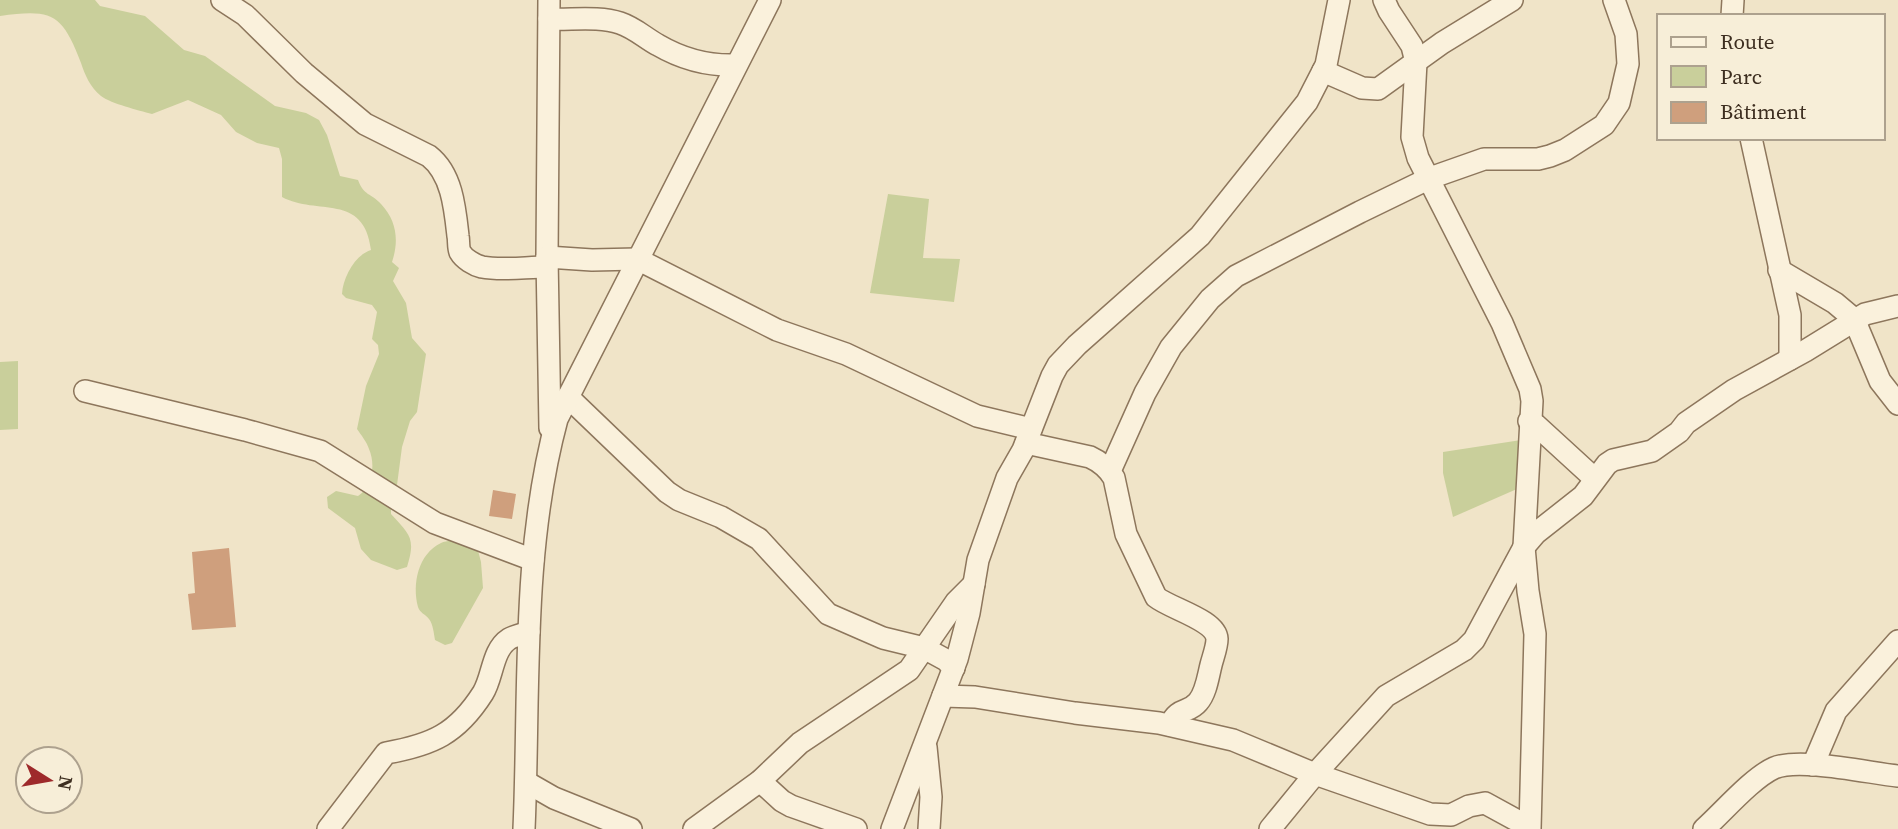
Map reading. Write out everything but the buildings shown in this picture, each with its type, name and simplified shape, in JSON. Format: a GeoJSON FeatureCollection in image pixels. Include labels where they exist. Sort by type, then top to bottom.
{"type":"FeatureCollection","features":[{"type":"Feature","properties":{"kind":"street"},"geometry":{"type":"LineString","coordinates":[[222,0],[245,15],[304,73],[365,124],[438,163],[449,188],[460,251],[469,262],[480,267],[496,268],[547,262],[637,258],[777,330],[846,355],[977,416],[1098,461],[1114,478],[1126,534],[1150,587],[1165,604],[1208,624],[1217,637],[1199,701],[1179,712],[1170,725]]}},
{"type":"Feature","properties":{"kind":"street"},"geometry":{"type":"LineString","coordinates":[[524,829],[533,559],[541,490],[557,419],[771,0]]}},
{"type":"Feature","properties":{"kind":"street"},"geometry":{"type":"LineString","coordinates":[[891,829],[954,667],[986,534],[1007,478],[1029,436],[1045,389],[1058,365],[1200,236],[1307,102],[1323,71],[1339,0]]}},
{"type":"Feature","properties":{"kind":"street"},"geometry":{"type":"LineString","coordinates":[[943,696],[975,697],[1170,725],[1233,740],[1315,774],[1430,814],[1451,815],[1469,806],[1485,803],[1530,828],[1535,634],[1524,547],[1532,401],[1520,364],[1475,266],[1419,158],[1412,137],[1416,62],[1409,40],[1384,0]]}},
{"type":"Feature","properties":{"kind":"street"},"geometry":{"type":"LineString","coordinates":[[1323,71],[1362,88],[1378,89],[1512,0]]}},
{"type":"Feature","properties":{"kind":"street"},"geometry":{"type":"LineString","coordinates":[[1110,471],[1157,369],[1188,324],[1236,276],[1430,178],[1483,159],[1538,159],[1550,156],[1565,150],[1604,125],[1619,103],[1628,64],[1626,34],[1614,0]]}},
{"type":"Feature","properties":{"kind":"street"},"geometry":{"type":"LineString","coordinates":[[550,444],[547,262],[549,10],[610,21],[635,29],[658,45],[683,57],[716,65],[736,65]]}},
{"type":"Feature","properties":{"kind":"street"},"geometry":{"type":"LineString","coordinates":[[1751,140],[1790,315],[1790,359]]}},
{"type":"Feature","properties":{"kind":"street"},"geometry":{"type":"LineString","coordinates":[[1779,270],[1835,303],[1854,319],[1880,381],[1898,404]]}},
{"type":"Feature","properties":{"kind":"street"},"geometry":{"type":"LineString","coordinates":[[1270,829],[1315,774],[1386,696],[1464,650],[1474,639],[1524,547],[1536,533],[1583,496],[1607,464],[1652,451],[1728,394],[1854,319],[1898,306]]}},
{"type":"Feature","properties":{"kind":"street"},"geometry":{"type":"LineString","coordinates":[[85,391],[320,451],[435,523],[533,559]]}},
{"type":"Feature","properties":{"kind":"street"},"geometry":{"type":"LineString","coordinates":[[568,397],[667,492],[679,500],[721,517],[759,540],[828,614],[883,638],[924,648],[954,667]]}},
{"type":"Feature","properties":{"kind":"street"},"geometry":{"type":"LineString","coordinates":[[1529,421],[1595,479]]}},
{"type":"Feature","properties":{"kind":"street"},"geometry":{"type":"LineString","coordinates":[[694,829],[760,781],[800,743],[909,670],[956,602],[974,583]]}},
{"type":"Feature","properties":{"kind":"street"},"geometry":{"type":"LineString","coordinates":[[328,829],[386,753],[420,747],[457,726],[484,691],[497,655],[508,639],[529,632]]}},
{"type":"Feature","properties":{"kind":"street"},"geometry":{"type":"LineString","coordinates":[[1813,765],[1836,712],[1898,644]]}},
{"type":"Feature","properties":{"kind":"street"},"geometry":{"type":"LineString","coordinates":[[926,742],[931,797],[929,829]]}},
{"type":"Feature","properties":{"kind":"street"},"geometry":{"type":"LineString","coordinates":[[1704,829],[1765,773],[1785,765],[1813,765],[1898,776]]}},
{"type":"Feature","properties":{"kind":"street"},"geometry":{"type":"LineString","coordinates":[[760,781],[791,806],[856,829]]}},
{"type":"Feature","properties":{"kind":"street"},"geometry":{"type":"LineString","coordinates":[[526,782],[554,798],[631,829]]}},
{"type":"Feature","properties":{"kind":"green space"},"geometry":{"type":"Polygon","coordinates":[[[0,0],[95,0],[100,6],[145,16],[184,50],[205,56],[275,106],[306,113],[319,120],[327,135],[340,176],[358,180],[365,192],[377,200],[386,211],[395,232],[392,262],[399,268],[393,281],[406,303],[412,338],[426,354],[417,412],[410,421],[402,447],[397,485],[391,497],[391,514],[410,538],[411,549],[407,567],[397,570],[371,560],[361,549],[355,528],[328,508],[327,497],[336,491],[358,496],[363,492],[372,469],[368,446],[357,429],[366,386],[379,354],[378,345],[372,339],[377,312],[372,305],[346,298],[342,294],[351,268],[360,257],[371,250],[367,232],[359,220],[337,209],[282,197],[282,159],[279,148],[257,143],[236,132],[221,115],[188,100],[152,114],[101,96],[88,81],[74,46],[61,24],[53,18],[32,13],[0,16],[0,0]]]}},
{"type":"Feature","properties":{"kind":"green space"},"geometry":{"type":"Polygon","coordinates":[[[888,194],[929,199],[923,258],[960,259],[954,302],[870,293],[888,194]]]}},
{"type":"Feature","properties":{"kind":"green space"},"geometry":{"type":"Polygon","coordinates":[[[18,361],[18,429],[0,430],[0,362],[18,361]]]}},
{"type":"Feature","properties":{"kind":"green space"},"geometry":{"type":"Polygon","coordinates":[[[1528,439],[1526,485],[1453,517],[1443,473],[1443,452],[1528,439]]]}},
{"type":"Feature","properties":{"kind":"green space"},"geometry":{"type":"Polygon","coordinates":[[[462,540],[476,543],[483,588],[452,643],[445,645],[435,640],[430,621],[419,609],[416,598],[417,580],[422,562],[433,548],[443,542],[462,540]]]}}]}
